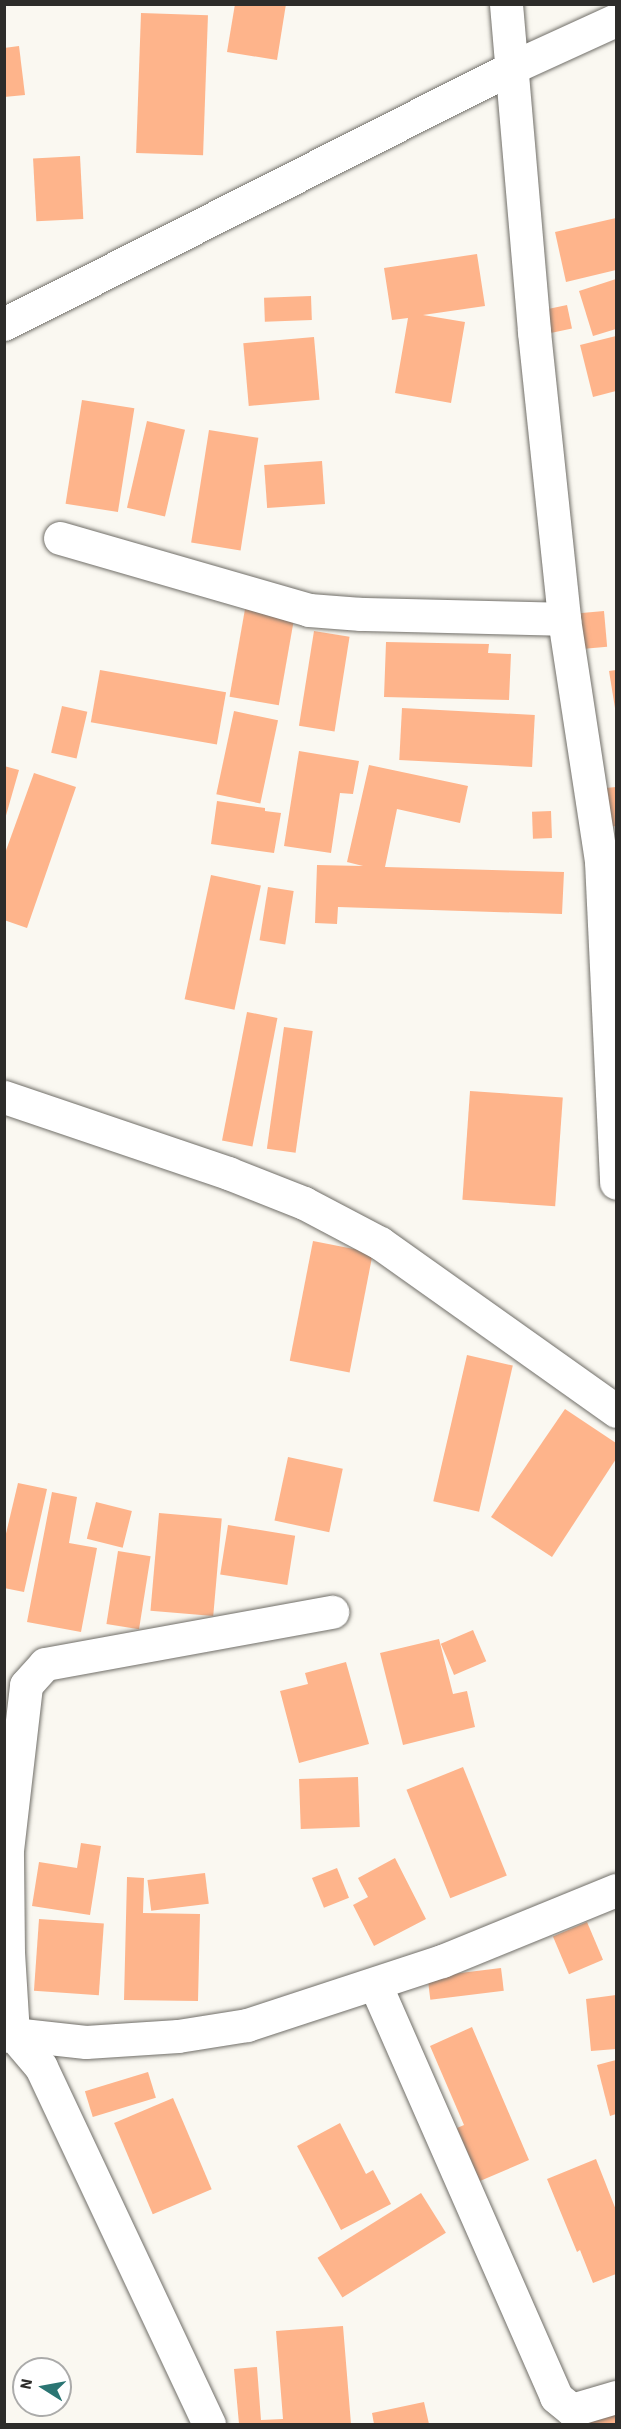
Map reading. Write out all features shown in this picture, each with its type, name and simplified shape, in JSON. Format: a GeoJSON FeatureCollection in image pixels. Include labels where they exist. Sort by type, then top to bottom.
{"type":"FeatureCollection","features":[{"type":"Feature","properties":{"kind":"street"},"geometry":{"type":"LineString","coordinates":[[506,4],[534,332],[564,619],[609,861],[616,1183]]}},
{"type":"Feature","properties":{"kind":"street"},"geometry":{"type":"LineString","coordinates":[[4,324],[511,68],[616,20]]}},
{"type":"Feature","properties":{"kind":"street"},"geometry":{"type":"LineString","coordinates":[[60,538],[309,610],[361,614],[564,619]]}},
{"type":"Feature","properties":{"kind":"street"},"geometry":{"type":"LineString","coordinates":[[4,1097],[228,1173],[304,1203],[380,1244],[616,1411]]}},
{"type":"Feature","properties":{"kind":"street"},"geometry":{"type":"LineString","coordinates":[[209,2424],[41,2067],[9,2035],[6,1849],[26,1685],[45,1664],[332,1612]]}},
{"type":"Feature","properties":{"kind":"street"},"geometry":{"type":"LineString","coordinates":[[9,2035],[86,2042],[178,2036],[247,2025],[442,1961],[616,1890]]}},
{"type":"Feature","properties":{"kind":"street"},"geometry":{"type":"LineString","coordinates":[[375,1984],[556,2397],[572,2410],[616,2397]]}},
{"type":"Feature","properties":{"kind":"building"},"geometry":{"type":"Polygon","coordinates":[[[235,4],[286,4],[277,60],[227,52],[235,4]]]}},
{"type":"Feature","properties":{"kind":"building"},"geometry":{"type":"Polygon","coordinates":[[[141,13],[208,15],[203,155],[136,153],[141,13]]]}},
{"type":"Feature","properties":{"kind":"building"},"geometry":{"type":"Polygon","coordinates":[[[19,46],[25,95],[4,97],[4,48],[19,46]]]}},
{"type":"Feature","properties":{"kind":"building"},"geometry":{"type":"Polygon","coordinates":[[[80,156],[83,219],[36,221],[33,158],[80,156]]]}},
{"type":"Feature","properties":{"kind":"building"},"geometry":{"type":"Polygon","coordinates":[[[616,218],[616,270],[566,282],[555,232],[616,218]]]}},
{"type":"Feature","properties":{"kind":"building"},"geometry":{"type":"Polygon","coordinates":[[[477,254],[485,306],[423,315],[465,322],[451,403],[395,393],[408,318],[392,320],[384,268],[477,254]]]}},
{"type":"Feature","properties":{"kind":"building"},"geometry":{"type":"Polygon","coordinates":[[[616,279],[616,329],[593,336],[579,291],[616,279]]]}},
{"type":"Feature","properties":{"kind":"building"},"geometry":{"type":"Polygon","coordinates":[[[311,296],[312,320],[265,322],[264,298],[311,296]]]}},
{"type":"Feature","properties":{"kind":"building"},"geometry":{"type":"Polygon","coordinates":[[[567,305],[572,328],[538,336],[533,312],[567,305]]]}},
{"type":"Feature","properties":{"kind":"building"},"geometry":{"type":"Polygon","coordinates":[[[616,336],[616,391],[593,397],[580,345],[616,336]]]}},
{"type":"Feature","properties":{"kind":"building"},"geometry":{"type":"Polygon","coordinates":[[[314,337],[319,400],[249,406],[243,343],[314,337]]]}},
{"type":"Feature","properties":{"kind":"building"},"geometry":{"type":"Polygon","coordinates":[[[82,400],[134,408],[118,512],[66,504],[82,400]]]}},
{"type":"Feature","properties":{"kind":"building"},"geometry":{"type":"Polygon","coordinates":[[[147,421],[185,430],[165,516],[127,508],[147,421]]]}},
{"type":"Feature","properties":{"kind":"building"},"geometry":{"type":"Polygon","coordinates":[[[209,430],[258,438],[241,550],[191,543],[209,430]]]}},
{"type":"Feature","properties":{"kind":"building"},"geometry":{"type":"Polygon","coordinates":[[[322,461],[325,504],[267,508],[264,465],[322,461]]]}},
{"type":"Feature","properties":{"kind":"building"},"geometry":{"type":"Polygon","coordinates":[[[245,609],[294,618],[279,705],[230,697],[245,609]]]}},
{"type":"Feature","properties":{"kind":"building"},"geometry":{"type":"Polygon","coordinates":[[[604,611],[607,647],[579,649],[576,613],[604,611]]]}},
{"type":"Feature","properties":{"kind":"building"},"geometry":{"type":"Polygon","coordinates":[[[314,631],[350,637],[335,731],[299,726],[314,631]]]}},
{"type":"Feature","properties":{"kind":"building"},"geometry":{"type":"Polygon","coordinates":[[[386,642],[489,644],[488,653],[511,654],[509,700],[384,697],[386,642]]]}},
{"type":"Feature","properties":{"kind":"building"},"geometry":{"type":"Polygon","coordinates":[[[100,670],[226,692],[217,744],[91,722],[100,670]]]}},
{"type":"Feature","properties":{"kind":"building"},"geometry":{"type":"Polygon","coordinates":[[[616,670],[616,708],[615,708],[609,671],[616,670]]]}},
{"type":"Feature","properties":{"kind":"building"},"geometry":{"type":"Polygon","coordinates":[[[62,706],[87,712],[77,759],[51,753],[62,706]]]}},
{"type":"Feature","properties":{"kind":"building"},"geometry":{"type":"Polygon","coordinates":[[[402,708],[535,715],[532,767],[399,760],[402,708]]]}},
{"type":"Feature","properties":{"kind":"building"},"geometry":{"type":"Polygon","coordinates":[[[234,711],[278,720],[260,803],[216,794],[234,711]]]}},
{"type":"Feature","properties":{"kind":"building"},"geometry":{"type":"Polygon","coordinates":[[[299,751],[359,761],[353,794],[340,793],[331,853],[284,846],[299,751]]]}},
{"type":"Feature","properties":{"kind":"building"},"geometry":{"type":"Polygon","coordinates":[[[369,765],[468,786],[460,823],[397,809],[385,867],[564,872],[562,914],[338,907],[337,924],[315,923],[317,865],[363,866],[347,862],[369,765]]]}},
{"type":"Feature","properties":{"kind":"building"},"geometry":{"type":"Polygon","coordinates":[[[4,766],[19,770],[5,819],[4,819],[4,766]]]}},
{"type":"Feature","properties":{"kind":"building"},"geometry":{"type":"Polygon","coordinates":[[[34,773],[76,787],[27,928],[4,920],[4,856],[34,773]]]}},
{"type":"Feature","properties":{"kind":"building"},"geometry":{"type":"Polygon","coordinates":[[[616,787],[616,826],[609,827],[606,788],[616,787]]]}},
{"type":"Feature","properties":{"kind":"building"},"geometry":{"type":"Polygon","coordinates":[[[217,801],[265,808],[265,811],[281,813],[274,853],[211,844],[217,801]]]}},
{"type":"Feature","properties":{"kind":"building"},"geometry":{"type":"Polygon","coordinates":[[[551,811],[552,838],[533,839],[532,812],[551,811]]]}},
{"type":"Feature","properties":{"kind":"building"},"geometry":{"type":"Polygon","coordinates":[[[211,875],[261,886],[234,1010],[185,999],[211,875]]]}},
{"type":"Feature","properties":{"kind":"building"},"geometry":{"type":"Polygon","coordinates":[[[268,887],[294,891],[285,944],[260,940],[268,887]]]}},
{"type":"Feature","properties":{"kind":"building"},"geometry":{"type":"Polygon","coordinates":[[[247,1012],[277,1018],[252,1147],[222,1141],[247,1012]]]}},
{"type":"Feature","properties":{"kind":"building"},"geometry":{"type":"Polygon","coordinates":[[[284,1027],[313,1031],[296,1153],[267,1149],[284,1027]]]}},
{"type":"Feature","properties":{"kind":"building"},"geometry":{"type":"Polygon","coordinates":[[[470,1091],[563,1097],[555,1206],[462,1200],[470,1091]]]}},
{"type":"Feature","properties":{"kind":"building"},"geometry":{"type":"Polygon","coordinates":[[[313,1241],[373,1253],[350,1372],[290,1361],[313,1241]]]}},
{"type":"Feature","properties":{"kind":"building"},"geometry":{"type":"Polygon","coordinates":[[[467,1355],[513,1366],[479,1512],[433,1501],[467,1355]]]}},
{"type":"Feature","properties":{"kind":"building"},"geometry":{"type":"Polygon","coordinates":[[[565,1409],[616,1443],[616,1459],[552,1557],[491,1517],[565,1409]]]}},
{"type":"Feature","properties":{"kind":"building"},"geometry":{"type":"Polygon","coordinates":[[[288,1457],[343,1469],[329,1532],[274,1521],[288,1457]]]}},
{"type":"Feature","properties":{"kind":"building"},"geometry":{"type":"Polygon","coordinates":[[[18,1483],[47,1489],[24,1592],[4,1588],[4,1542],[18,1483]]]}},
{"type":"Feature","properties":{"kind":"building"},"geometry":{"type":"Polygon","coordinates":[[[52,1492],[77,1497],[69,1543],[97,1548],[81,1632],[27,1622],[52,1492]]]}},
{"type":"Feature","properties":{"kind":"building"},"geometry":{"type":"Polygon","coordinates":[[[96,1502],[132,1511],[123,1548],[87,1539],[96,1502]]]}},
{"type":"Feature","properties":{"kind":"building"},"geometry":{"type":"Polygon","coordinates":[[[159,1513],[222,1518],[213,1616],[150,1611],[159,1513]]]}},
{"type":"Feature","properties":{"kind":"building"},"geometry":{"type":"Polygon","coordinates":[[[228,1525],[295,1536],[287,1585],[220,1574],[228,1525]]]}},
{"type":"Feature","properties":{"kind":"building"},"geometry":{"type":"Polygon","coordinates":[[[118,1551],[151,1556],[139,1629],[106,1624],[118,1551]]]}},
{"type":"Feature","properties":{"kind":"building"},"geometry":{"type":"Polygon","coordinates":[[[473,1630],[486,1661],[454,1675],[441,1644],[473,1630]]]}},
{"type":"Feature","properties":{"kind":"building"},"geometry":{"type":"Polygon","coordinates":[[[439,1639],[453,1694],[467,1691],[475,1727],[403,1745],[380,1653],[439,1639]]]}},
{"type":"Feature","properties":{"kind":"building"},"geometry":{"type":"Polygon","coordinates":[[[346,1662],[369,1744],[299,1763],[280,1691],[308,1684],[305,1673],[346,1662]]]}},
{"type":"Feature","properties":{"kind":"building"},"geometry":{"type":"Polygon","coordinates":[[[463,1767],[507,1875],[450,1898],[406,1790],[463,1767]]]}},
{"type":"Feature","properties":{"kind":"building"},"geometry":{"type":"Polygon","coordinates":[[[358,1777],[360,1827],[301,1829],[299,1779],[358,1777]]]}},
{"type":"Feature","properties":{"kind":"building"},"geometry":{"type":"Polygon","coordinates":[[[81,1843],[101,1846],[90,1915],[32,1906],[39,1862],[77,1868],[81,1843]]]}},
{"type":"Feature","properties":{"kind":"building"},"geometry":{"type":"Polygon","coordinates":[[[395,1858],[426,1919],[374,1946],[353,1905],[368,1897],[358,1878],[395,1858]]]}},
{"type":"Feature","properties":{"kind":"building"},"geometry":{"type":"Polygon","coordinates":[[[337,1868],[349,1898],[324,1908],[312,1878],[337,1868]]]}},
{"type":"Feature","properties":{"kind":"building"},"geometry":{"type":"Polygon","coordinates":[[[205,1873],[209,1904],[151,1911],[147,1880],[205,1873]]]}},
{"type":"Feature","properties":{"kind":"building"},"geometry":{"type":"Polygon","coordinates":[[[127,1877],[144,1878],[143,1913],[200,1914],[198,2001],[124,2000],[127,1877]]]}},
{"type":"Feature","properties":{"kind":"building"},"geometry":{"type":"Polygon","coordinates":[[[39,1919],[104,1924],[99,1995],[34,1991],[39,1919]]]}},
{"type":"Feature","properties":{"kind":"building"},"geometry":{"type":"Polygon","coordinates":[[[587,1922],[603,1960],[569,1974],[553,1936],[587,1922]]]}},
{"type":"Feature","properties":{"kind":"building"},"geometry":{"type":"Polygon","coordinates":[[[501,1968],[504,1991],[430,2000],[428,1977],[501,1968]]]}},
{"type":"Feature","properties":{"kind":"building"},"geometry":{"type":"Polygon","coordinates":[[[616,1995],[616,2049],[591,2051],[586,1999],[616,1995]]]}},
{"type":"Feature","properties":{"kind":"building"},"geometry":{"type":"Polygon","coordinates":[[[472,2027],[529,2160],[480,2181],[457,2128],[464,2125],[430,2046],[472,2027]]]}},
{"type":"Feature","properties":{"kind":"building"},"geometry":{"type":"Polygon","coordinates":[[[616,2060],[616,2114],[610,2116],[597,2065],[616,2060]]]}},
{"type":"Feature","properties":{"kind":"building"},"geometry":{"type":"Polygon","coordinates":[[[148,2072],[156,2098],[93,2117],[85,2091],[148,2072]]]}},
{"type":"Feature","properties":{"kind":"building"},"geometry":{"type":"Polygon","coordinates":[[[173,2098],[212,2189],[153,2214],[114,2123],[173,2098]]]}},
{"type":"Feature","properties":{"kind":"building"},"geometry":{"type":"Polygon","coordinates":[[[340,2123],[366,2174],[373,2170],[391,2204],[341,2230],[297,2146],[340,2123]]]}},
{"type":"Feature","properties":{"kind":"building"},"geometry":{"type":"Polygon","coordinates":[[[596,2159],[616,2210],[616,2274],[593,2283],[580,2250],[577,2252],[547,2179],[596,2159]]]}},
{"type":"Feature","properties":{"kind":"building"},"geometry":{"type":"Polygon","coordinates":[[[421,2193],[446,2233],[342,2298],[318,2258],[421,2193]]]}},
{"type":"Feature","properties":{"kind":"building"},"geometry":{"type":"Polygon","coordinates":[[[343,2326],[351,2424],[239,2424],[234,2369],[257,2367],[261,2420],[283,2419],[276,2331],[343,2326]]]}},
{"type":"Feature","properties":{"kind":"building"},"geometry":{"type":"Polygon","coordinates":[[[616,2395],[616,2424],[589,2424],[583,2411],[616,2395]]]}},
{"type":"Feature","properties":{"kind":"building"},"geometry":{"type":"Polygon","coordinates":[[[424,2402],[429,2424],[374,2424],[372,2413],[424,2402]]]}}]}
